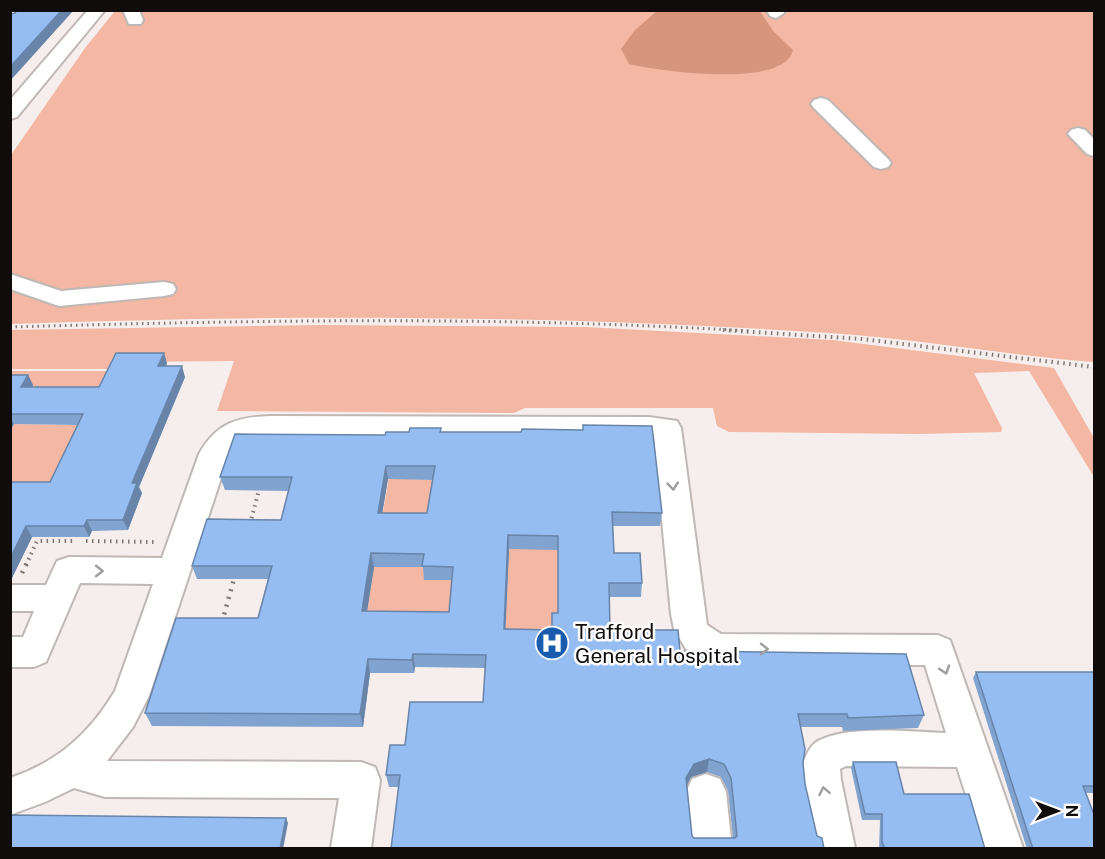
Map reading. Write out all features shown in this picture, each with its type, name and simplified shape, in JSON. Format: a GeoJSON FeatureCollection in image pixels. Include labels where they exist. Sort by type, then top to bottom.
{"type":"FeatureCollection","features":[{"type":"Feature","properties":{"kind":"street"},"geometry":{"type":"LineString","coordinates":[[10,17],[17,10]]}},
{"type":"Feature","properties":{"kind":"street"},"geometry":{"type":"LineString","coordinates":[[10,113],[97,10]]}},
{"type":"Feature","properties":{"kind":"street"},"geometry":{"type":"LineString","coordinates":[[10,89],[30,89]]}},
{"type":"Feature","properties":{"kind":"street"},"geometry":{"type":"LineString","coordinates":[[820,104],[881,163]]}},
{"type":"Feature","properties":{"kind":"street"},"geometry":{"type":"LineString","coordinates":[[1078,134],[1095,150]]}},
{"type":"Feature","properties":{"kind":"street"},"geometry":{"type":"LineString","coordinates":[[10,281],[58,299],[164,289]]}},
{"type":"Feature","properties":{"kind":"street"},"geometry":{"type":"LineString","coordinates":[[10,796],[36,788],[76,766],[104,741],[131,696],[218,445],[224,438],[245,428],[305,426],[667,428],[686,604],[689,626],[695,638],[706,645],[720,649],[938,650],[1003,849]]}},
{"type":"Feature","properties":{"kind":"street"},"geometry":{"type":"LineString","coordinates":[[10,652],[34,652],[69,570],[174,571]]}},
{"type":"Feature","properties":{"kind":"street"},"geometry":{"type":"LineString","coordinates":[[10,597],[58,597]]}},
{"type":"Feature","properties":{"kind":"street"},"geometry":{"type":"LineString","coordinates":[[835,849],[821,777],[822,764],[831,753],[846,749],[971,750]]}},
{"type":"Feature","properties":{"kind":"street"},"geometry":{"type":"LineString","coordinates":[[76,766],[84,774],[105,779],[361,780],[351,849]]}},
{"type":"Feature","properties":{"kind":"street"},"geometry":{"type":"LineString","coordinates":[[706,792],[712,849]]}},
{"type":"Feature","properties":{"kind":"path"},"geometry":{"type":"LineString","coordinates":[[10,327],[322,321],[584,324],[831,336],[1095,367]]}},
{"type":"Feature","properties":{"kind":"path"},"geometry":{"type":"LineString","coordinates":[[247,533],[259,490]]}},
{"type":"Feature","properties":{"kind":"path"},"geometry":{"type":"LineString","coordinates":[[38,541],[42,531]]}},
{"type":"Feature","properties":{"kind":"path"},"geometry":{"type":"LineString","coordinates":[[219,632],[234,579]]}},
{"type":"Feature","properties":{"kind":"shaded area"},"geometry":{"type":"Polygon","coordinates":[[[759,10],[774,32],[793,50],[785,62],[768,70],[719,74],[666,70],[629,64],[621,49],[635,30],[657,11],[759,10]]]}},
{"type":"Feature","properties":{"kind":"shaded area"},"geometry":{"type":"Polygon","coordinates":[[[115,11],[1094,11],[1094,362],[829,333],[625,323],[318,318],[11,324],[11,155],[85,48],[115,11]]]}},
{"type":"Feature","properties":{"kind":"shaded area"},"geometry":{"type":"Polygon","coordinates":[[[321,325],[585,327],[832,340],[1054,368],[1094,438],[1094,477],[1029,371],[974,373],[1002,428],[1001,432],[918,434],[729,432],[717,426],[713,408],[525,408],[514,413],[217,411],[234,361],[119,362],[116,369],[11,369],[10,330],[321,325]]]}},
{"type":"Feature","properties":{"kind":"shaded area"},"geometry":{"type":"Polygon","coordinates":[[[11,371],[116,371],[103,398],[11,385],[11,371]]]}},
{"type":"Feature","properties":{"kind":"shaded area"},"geometry":{"type":"Polygon","coordinates":[[[11,424],[91,425],[58,493],[11,493],[11,424]]]}},
{"type":"Feature","properties":{"kind":"shaded area"},"geometry":{"type":"Polygon","coordinates":[[[390,471],[408,479],[436,480],[452,515],[380,529],[390,471]]]}},
{"type":"Feature","properties":{"kind":"shaded area"},"geometry":{"type":"Polygon","coordinates":[[[509,538],[558,539],[558,626],[552,643],[505,643],[509,538]]]}},
{"type":"Feature","properties":{"kind":"shaded area"},"geometry":{"type":"Polygon","coordinates":[[[375,558],[395,567],[426,567],[425,580],[482,580],[452,617],[364,628],[375,558]]]}},
{"type":"Feature","properties":{"kind":"building"},"geometry":{"type":"Polygon","coordinates":[[[17,10],[62,10],[10,67],[10,14],[17,10]]]}},
{"type":"Feature","properties":{"kind":"building"},"geometry":{"type":"Polygon","coordinates":[[[116,353],[164,353],[158,366],[182,366],[132,483],[137,483],[123,520],[87,520],[84,526],[26,526],[10,559],[10,482],[50,482],[83,414],[10,414],[10,375],[28,375],[21,387],[99,387],[116,353]]]}},
{"type":"Feature","properties":{"kind":"building"},"geometry":{"type":"Polygon","coordinates":[[[583,425],[652,426],[662,513],[612,512],[614,553],[640,553],[642,583],[609,583],[610,630],[678,630],[680,651],[906,654],[924,715],[848,718],[847,714],[798,714],[805,749],[803,763],[805,784],[817,836],[822,838],[824,849],[391,849],[400,775],[386,775],[390,745],[405,745],[410,702],[483,702],[486,655],[413,654],[412,660],[368,659],[360,714],[145,713],[176,618],[258,618],[272,566],[192,566],[207,519],[281,520],[292,477],[220,477],[235,434],[385,435],[386,432],[409,432],[410,428],[441,428],[440,432],[521,432],[522,429],[583,430],[583,425]],[[386,466],[378,513],[427,513],[435,466],[386,466]],[[508,535],[504,629],[552,630],[552,613],[558,613],[558,536],[508,535]],[[371,553],[362,611],[449,612],[453,567],[422,566],[424,554],[371,553]],[[709,759],[694,764],[686,778],[692,836],[694,838],[735,838],[737,836],[731,778],[724,764],[709,759]]]}},
{"type":"Feature","properties":{"kind":"building"},"geometry":{"type":"Polygon","coordinates":[[[976,672],[1093,672],[1095,675],[1095,786],[1083,786],[1095,817],[1095,849],[1033,849],[976,672]]]}},
{"type":"Feature","properties":{"kind":"building"},"geometry":{"type":"Polygon","coordinates":[[[853,762],[896,762],[904,794],[969,794],[985,849],[885,849],[882,842],[882,814],[865,814],[853,762]]]}},
{"type":"Feature","properties":{"kind":"building"},"geometry":{"type":"Polygon","coordinates":[[[10,815],[286,818],[280,849],[10,849],[10,815]]]}},
{"type":"Feature","properties":{"kind":"place","name":"Trafford General Hospital"},"geometry":{"type":"Point","coordinates":[552,643]}}]}
